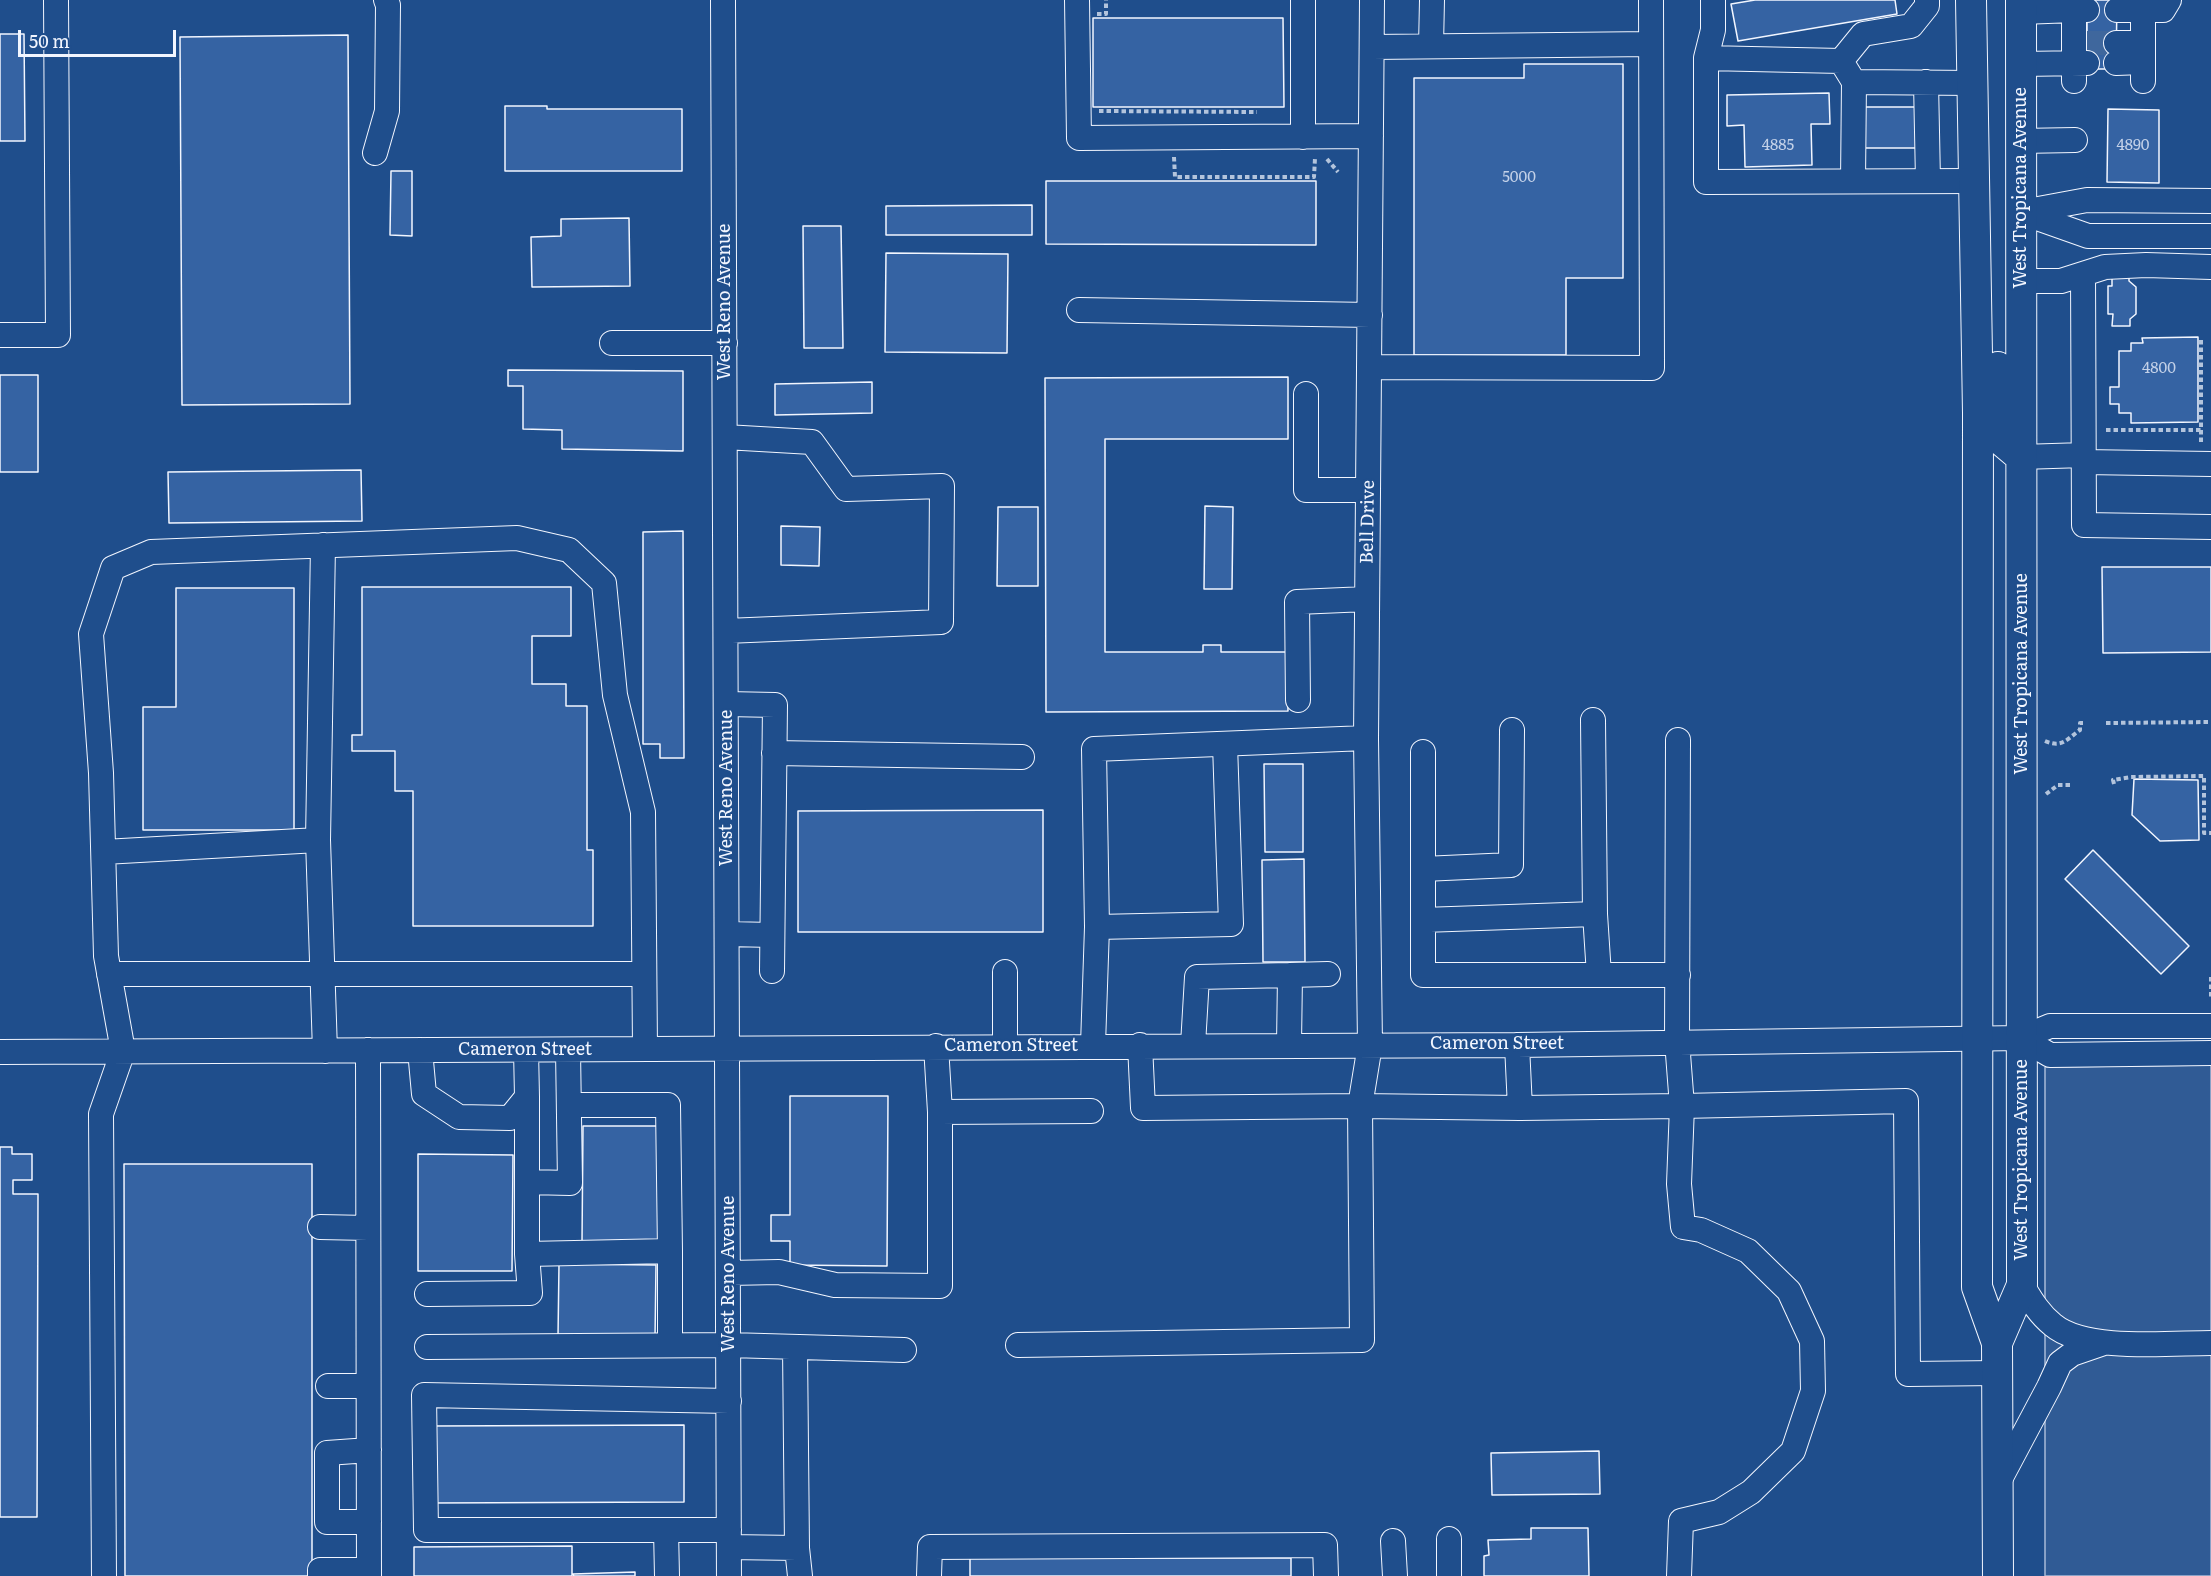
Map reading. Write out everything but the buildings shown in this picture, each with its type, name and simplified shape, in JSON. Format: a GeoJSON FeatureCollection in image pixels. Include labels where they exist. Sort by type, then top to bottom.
{"type":"FeatureCollection","features":[{"type":"Feature","properties":{"kind":"main road","name":"West Tropicana Avenue"},"geometry":{"type":"LineString","coordinates":[[1971,0],[1978,413],[1977,1287],[1997,1343],[1998,1576]]}},
{"type":"Feature","properties":{"kind":"main road","name":"West Tropicana Avenue"},"geometry":{"type":"LineString","coordinates":[[1997,1343],[2022,1285],[2021,6]]}},
{"type":"Feature","properties":{"kind":"main road"},"geometry":{"type":"LineString","coordinates":[[1975,224],[1996,281],[1999,430],[2002,441],[2021,457]]}},
{"type":"Feature","properties":{"kind":"street"},"geometry":{"type":"LineString","coordinates":[[0,335],[58,335],[56,0]]}},
{"type":"Feature","properties":{"kind":"street"},"geometry":{"type":"LineString","coordinates":[[375,153],[387,111],[388,5],[386,0]]}},
{"type":"Feature","properties":{"kind":"street","name":"West Reno Avenue"},"geometry":{"type":"LineString","coordinates":[[723,0],[729,1576]]}},
{"type":"Feature","properties":{"kind":"street"},"geometry":{"type":"LineString","coordinates":[[1303,0],[1303,137]]}},
{"type":"Feature","properties":{"kind":"street","name":"Bell Drive"},"geometry":{"type":"LineString","coordinates":[[1018,1344],[1362,1340],[1360,1106],[1370,1045],[1365,738],[1372,0]]}},
{"type":"Feature","properties":{"kind":"street"},"geometry":{"type":"LineString","coordinates":[[1431,46],[1432,0]]}},
{"type":"Feature","properties":{"kind":"street"},"geometry":{"type":"LineString","coordinates":[[1369,367],[1652,368],[1651,0]]}},
{"type":"Feature","properties":{"kind":"street"},"geometry":{"type":"LineString","coordinates":[[1713,0],[1713,30],[1706,58],[1706,182],[1974,181]]}},
{"type":"Feature","properties":{"kind":"street"},"geometry":{"type":"LineString","coordinates":[[1841,61],[1863,34],[1911,26],[1927,6],[1928,0]]}},
{"type":"Feature","properties":{"kind":"street"},"geometry":{"type":"LineString","coordinates":[[2117,10],[2143,5],[2163,10],[2169,0]]}},
{"type":"Feature","properties":{"kind":"street"},"geometry":{"type":"LineString","coordinates":[[2116,53],[2143,62],[2143,5]]}},
{"type":"Feature","properties":{"kind":"street"},"geometry":{"type":"LineString","coordinates":[[2021,6],[2078,7],[2079,59],[2021,64]]}},
{"type":"Feature","properties":{"kind":"street"},"geometry":{"type":"LineString","coordinates":[[1085,7],[1079,138],[1371,136]]}},
{"type":"Feature","properties":{"kind":"street"},"geometry":{"type":"LineString","coordinates":[[1372,47],[1651,45]]}},
{"type":"Feature","properties":{"kind":"street"},"geometry":{"type":"LineString","coordinates":[[1706,58],[1841,61]]}},
{"type":"Feature","properties":{"kind":"street"},"geometry":{"type":"LineString","coordinates":[[1841,61],[1854,82],[1853,181]]}},
{"type":"Feature","properties":{"kind":"street"},"geometry":{"type":"LineString","coordinates":[[1854,82],[1972,82]]}},
{"type":"Feature","properties":{"kind":"street"},"geometry":{"type":"LineString","coordinates":[[1926,82],[1929,181]]}},
{"type":"Feature","properties":{"kind":"street"},"geometry":{"type":"LineString","coordinates":[[2020,141],[2075,140]]}},
{"type":"Feature","properties":{"kind":"street"},"geometry":{"type":"LineString","coordinates":[[2020,212],[2087,200],[2211,201]]}},
{"type":"Feature","properties":{"kind":"street"},"geometry":{"type":"LineString","coordinates":[[2020,212],[2088,236],[2211,236]]}},
{"type":"Feature","properties":{"kind":"street"},"geometry":{"type":"LineString","coordinates":[[2020,281],[2061,281],[2105,267],[2146,265],[2211,267]]}},
{"type":"Feature","properties":{"kind":"street"},"geometry":{"type":"LineString","coordinates":[[2083,273],[2084,525],[2211,527]]}},
{"type":"Feature","properties":{"kind":"street"},"geometry":{"type":"LineString","coordinates":[[1079,310],[1370,315]]}},
{"type":"Feature","properties":{"kind":"street"},"geometry":{"type":"LineString","coordinates":[[612,343],[725,343]]}},
{"type":"Feature","properties":{"kind":"street"},"geometry":{"type":"LineString","coordinates":[[1306,394],[1306,490],[1368,490]]}},
{"type":"Feature","properties":{"kind":"street"},"geometry":{"type":"LineString","coordinates":[[725,437],[812,442],[846,489],[942,486],[941,622],[726,630]]}},
{"type":"Feature","properties":{"kind":"street"},"geometry":{"type":"LineString","coordinates":[[2021,457],[2206,464]]}},
{"type":"Feature","properties":{"kind":"street"},"geometry":{"type":"LineString","coordinates":[[105,1576],[101,1113],[123,1051],[106,956],[101,773],[91,634],[113,568],[151,552],[323,545],[517,538],[569,550],[604,583],[615,695],[643,812],[645,1049]]}},
{"type":"Feature","properties":{"kind":"street"},"geometry":{"type":"LineString","coordinates":[[323,545],[318,840],[325,1050]]}},
{"type":"Feature","properties":{"kind":"street"},"geometry":{"type":"LineString","coordinates":[[1298,700],[1297,602],[1367,599]]}},
{"type":"Feature","properties":{"kind":"street"},"geometry":{"type":"LineString","coordinates":[[727,704],[775,705],[772,971]]}},
{"type":"Feature","properties":{"kind":"street"},"geometry":{"type":"LineString","coordinates":[[1593,720],[1595,914],[1599,975]]}},
{"type":"Feature","properties":{"kind":"street"},"geometry":{"type":"LineString","coordinates":[[1423,869],[1511,865],[1512,730]]}},
{"type":"Feature","properties":{"kind":"street"},"geometry":{"type":"LineString","coordinates":[[1093,1045],[1097,927],[1094,749],[1365,738]]}},
{"type":"Feature","properties":{"kind":"street"},"geometry":{"type":"LineString","coordinates":[[1678,740],[1677,1041],[1682,1106],[1679,1184],[1683,1227],[1701,1230],[1748,1251],[1789,1292],[1812,1341],[1813,1391],[1793,1451],[1750,1491],[1719,1512],[1681,1521],[1679,1576]]}},
{"type":"Feature","properties":{"kind":"street"},"geometry":{"type":"LineString","coordinates":[[1097,927],[1231,924],[1225,744]]}},
{"type":"Feature","properties":{"kind":"street"},"geometry":{"type":"LineString","coordinates":[[1423,752],[1423,975],[1678,975]]}},
{"type":"Feature","properties":{"kind":"street"},"geometry":{"type":"LineString","coordinates":[[774,753],[1022,757]]}},
{"type":"Feature","properties":{"kind":"street"},"geometry":{"type":"LineString","coordinates":[[104,852],[318,840]]}},
{"type":"Feature","properties":{"kind":"street"},"geometry":{"type":"LineString","coordinates":[[1423,920],[1595,914]]}},
{"type":"Feature","properties":{"kind":"street"},"geometry":{"type":"LineString","coordinates":[[728,934],[772,935]]}},
{"type":"Feature","properties":{"kind":"street"},"geometry":{"type":"LineString","coordinates":[[1005,972],[1005,1046]]}},
{"type":"Feature","properties":{"kind":"street"},"geometry":{"type":"LineString","coordinates":[[109,974],[644,974]]}},
{"type":"Feature","properties":{"kind":"street"},"geometry":{"type":"LineString","coordinates":[[1193,1045],[1197,977],[1328,974]]}},
{"type":"Feature","properties":{"kind":"street"},"geometry":{"type":"LineString","coordinates":[[1289,1044],[1290,975]]}},
{"type":"Feature","properties":{"kind":"street","name":"Cameron Street"},"geometry":{"type":"LineString","coordinates":[[0,1052],[1289,1044],[1517,1045],[2021,1038],[2050,1026],[2211,1026]]}},
{"type":"Feature","properties":{"kind":"street"},"geometry":{"type":"LineString","coordinates":[[2021,1038],[2050,1055],[2211,1053]]}},
{"type":"Feature","properties":{"kind":"street"},"geometry":{"type":"LineString","coordinates":[[1140,1045],[1143,1108],[1360,1106],[1520,1108],[1906,1101],[1908,1374],[1997,1373]]}},
{"type":"Feature","properties":{"kind":"street"},"geometry":{"type":"LineString","coordinates":[[1517,1045],[1520,1108]]}},
{"type":"Feature","properties":{"kind":"street"},"geometry":{"type":"LineString","coordinates":[[729,1273],[779,1272],[835,1285],[940,1286],[940,1112],[936,1046]]}},
{"type":"Feature","properties":{"kind":"street"},"geometry":{"type":"LineString","coordinates":[[320,1576],[320,1570],[369,1573],[368,1050]]}},
{"type":"Feature","properties":{"kind":"street"},"geometry":{"type":"LineString","coordinates":[[420,1050],[424,1094],[459,1117],[510,1118],[527,1097]]}},
{"type":"Feature","properties":{"kind":"street"},"geometry":{"type":"LineString","coordinates":[[427,1294],[530,1293],[527,1254],[526,1050]]}},
{"type":"Feature","properties":{"kind":"street"},"geometry":{"type":"LineString","coordinates":[[527,1182],[570,1183],[568,1050]]}},
{"type":"Feature","properties":{"kind":"street"},"geometry":{"type":"LineString","coordinates":[[569,1105],[668,1105],[670,1345]]}},
{"type":"Feature","properties":{"kind":"street"},"geometry":{"type":"LineString","coordinates":[[940,1112],[1091,1111]]}},
{"type":"Feature","properties":{"kind":"street"},"geometry":{"type":"LineString","coordinates":[[320,1227],[368,1228]]}},
{"type":"Feature","properties":{"kind":"street"},"geometry":{"type":"LineString","coordinates":[[527,1254],[670,1251]]}},
{"type":"Feature","properties":{"kind":"street"},"geometry":{"type":"LineString","coordinates":[[2022,1285],[2039,1313],[2063,1332],[2104,1343],[2211,1343]]}},
{"type":"Feature","properties":{"kind":"street"},"geometry":{"type":"LineString","coordinates":[[1998,1483],[2060,1363],[2072,1354],[2104,1343]]}},
{"type":"Feature","properties":{"kind":"street"},"geometry":{"type":"LineString","coordinates":[[427,1347],[729,1345],[904,1350]]}},
{"type":"Feature","properties":{"kind":"street"},"geometry":{"type":"LineString","coordinates":[[795,1347],[797,1548],[800,1576]]}},
{"type":"Feature","properties":{"kind":"street"},"geometry":{"type":"LineString","coordinates":[[328,1386],[368,1386]]}},
{"type":"Feature","properties":{"kind":"street"},"geometry":{"type":"LineString","coordinates":[[729,1401],[424,1395],[426,1530],[666,1530],[797,1548]]}},
{"type":"Feature","properties":{"kind":"street"},"geometry":{"type":"LineString","coordinates":[[369,1450],[327,1453],[327,1522],[369,1522]]}},
{"type":"Feature","properties":{"kind":"street"},"geometry":{"type":"LineString","coordinates":[[666,1530],[667,1576]]}},
{"type":"Feature","properties":{"kind":"street"},"geometry":{"type":"LineString","coordinates":[[1449,1539],[1449,1576]]}},
{"type":"Feature","properties":{"kind":"street"},"geometry":{"type":"LineString","coordinates":[[1393,1541],[1395,1576]]}},
{"type":"Feature","properties":{"kind":"street"},"geometry":{"type":"LineString","coordinates":[[929,1576],[930,1547],[1325,1545],[1326,1576]]}},
{"type":"Feature","properties":{"kind":"path"},"geometry":{"type":"LineString","coordinates":[[1085,7],[1106,14],[1106,0]]}},
{"type":"Feature","properties":{"kind":"path"},"geometry":{"type":"LineString","coordinates":[[1092,111],[1258,112]]}},
{"type":"Feature","properties":{"kind":"path"},"geometry":{"type":"LineString","coordinates":[[1174,138],[1175,177],[1314,177],[1315,157],[1325,157],[1333,163],[1338,172]]}},
{"type":"Feature","properties":{"kind":"path"},"geometry":{"type":"LineString","coordinates":[[2200,340],[2201,430],[2206,464]]}},
{"type":"Feature","properties":{"kind":"path"},"geometry":{"type":"LineString","coordinates":[[2084,430],[2201,430]]}},
{"type":"Feature","properties":{"kind":"path"},"geometry":{"type":"LineString","coordinates":[[2106,723],[2211,722]]}},
{"type":"Feature","properties":{"kind":"path"},"geometry":{"type":"LineString","coordinates":[[2044,740],[2055,745],[2061,743],[2080,730],[2080,723],[2083,723]]}},
{"type":"Feature","properties":{"kind":"path"},"geometry":{"type":"LineString","coordinates":[[2114,784],[2114,780],[2204,776],[2204,833],[2211,833]]}},
{"type":"Feature","properties":{"kind":"path"},"geometry":{"type":"LineString","coordinates":[[2045,795],[2058,785],[2072,785]]}},
{"type":"Feature","properties":{"kind":"path"},"geometry":{"type":"LineString","coordinates":[[2211,977],[2211,998]]}},
{"type":"Feature","properties":{"kind":"shaded area"},"geometry":{"type":"Polygon","coordinates":[[[2211,1065],[2211,1576],[2045,1576],[2045,1067],[2211,1065]]]}},
{"type":"Feature","properties":{"kind":"tunnel"},"geometry":{"type":"LineString","coordinates":[[2087,43],[2116,43]]}}]}
